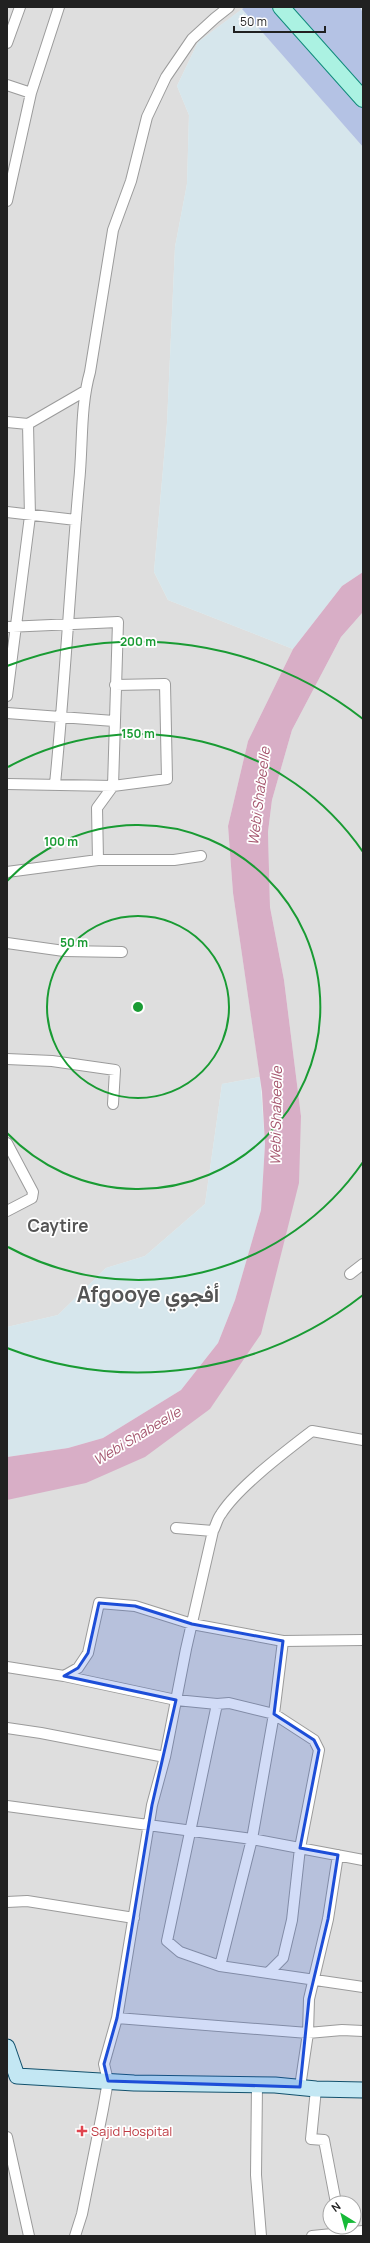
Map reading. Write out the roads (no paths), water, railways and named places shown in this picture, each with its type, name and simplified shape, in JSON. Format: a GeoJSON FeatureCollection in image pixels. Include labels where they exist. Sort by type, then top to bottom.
{"type":"FeatureCollection","features":[{"type":"Feature","properties":{"kind":"main road"},"geometry":{"type":"LineString","coordinates":[[281,7],[363,99]]}},
{"type":"Feature","properties":{"kind":"street"},"geometry":{"type":"LineString","coordinates":[[7,43],[20,7]]}},
{"type":"Feature","properties":{"kind":"street"},"geometry":{"type":"LineString","coordinates":[[7,201],[32,93],[59,7]]}},
{"type":"Feature","properties":{"kind":"street"},"geometry":{"type":"LineString","coordinates":[[55,784],[70,624],[76,520],[83,442],[85,391],[90,372],[113,230],[131,181],[147,117],[166,77],[192,39],[215,18],[230,7]]}},
{"type":"Feature","properties":{"kind":"street"},"geometry":{"type":"LineString","coordinates":[[7,85],[32,93]]}},
{"type":"Feature","properties":{"kind":"street"},"geometry":{"type":"LineString","coordinates":[[7,422],[28,424],[85,391]]}},
{"type":"Feature","properties":{"kind":"street"},"geometry":{"type":"LineString","coordinates":[[7,696],[11,627],[30,516],[28,424]]}},
{"type":"Feature","properties":{"kind":"street"},"geometry":{"type":"LineString","coordinates":[[7,512],[30,516],[76,520]]}},
{"type":"Feature","properties":{"kind":"street"},"geometry":{"type":"LineString","coordinates":[[11,627],[118,622],[113,786],[97,808],[98,860]]}},
{"type":"Feature","properties":{"kind":"street"},"geometry":{"type":"LineString","coordinates":[[7,784],[113,786],[167,779],[165,684],[115,685]]}},
{"type":"Feature","properties":{"kind":"street"},"geometry":{"type":"LineString","coordinates":[[7,713],[114,721]]}},
{"type":"Feature","properties":{"kind":"street"},"geometry":{"type":"LineString","coordinates":[[7,872],[98,860],[174,860],[201,856]]}},
{"type":"Feature","properties":{"kind":"street"},"geometry":{"type":"LineString","coordinates":[[7,943],[64,951],[122,952]]}},
{"type":"Feature","properties":{"kind":"street"},"geometry":{"type":"LineString","coordinates":[[7,1059],[52,1061],[115,1070],[113,1104]]}},
{"type":"Feature","properties":{"kind":"street"},"geometry":{"type":"LineString","coordinates":[[7,1143],[33,1192],[32,1198],[7,1211]]}},
{"type":"Feature","properties":{"kind":"street"},"geometry":{"type":"LineString","coordinates":[[363,1264],[350,1274],[363,1275]]}},
{"type":"Feature","properties":{"kind":"street"},"geometry":{"type":"LineString","coordinates":[[75,2236],[82,2214],[108,2081],[104,2064],[116,2018],[150,1826],[152,1806],[165,1757],[192,1624],[213,1531],[220,1514],[239,1493],[284,1453],[312,1431],[363,1440]]}},
{"type":"Feature","properties":{"kind":"street"},"geometry":{"type":"LineString","coordinates":[[176,1528],[213,1531]]}},
{"type":"Feature","properties":{"kind":"street"},"geometry":{"type":"LineString","coordinates":[[64,1676],[78,1668],[88,1653],[99,1604],[135,1606],[192,1624],[283,1641],[363,1640]]}},
{"type":"Feature","properties":{"kind":"street"},"geometry":{"type":"LineString","coordinates":[[220,1966],[252,1839],[274,1714],[283,1641]]}},
{"type":"Feature","properties":{"kind":"street"},"geometry":{"type":"LineString","coordinates":[[7,1667],[64,1676],[176,1700],[217,1704],[229,1703],[274,1714],[314,1740],[319,1750],[300,1848],[292,1920],[283,1958],[269,1972]]}},
{"type":"Feature","properties":{"kind":"street"},"geometry":{"type":"LineString","coordinates":[[217,1704],[167,1941],[180,1952],[220,1966],[314,1978],[363,1987]]}},
{"type":"Feature","properties":{"kind":"street"},"geometry":{"type":"LineString","coordinates":[[7,1728],[41,1733],[165,1757]]}},
{"type":"Feature","properties":{"kind":"street"},"geometry":{"type":"LineString","coordinates":[[7,1806],[252,1839],[363,1860]]}},
{"type":"Feature","properties":{"kind":"street"},"geometry":{"type":"LineString","coordinates":[[300,2087],[308,2033],[309,1999],[328,1919],[338,1855]]}},
{"type":"Feature","properties":{"kind":"street"},"geometry":{"type":"LineString","coordinates":[[7,1902],[34,1902],[134,1918]]}},
{"type":"Feature","properties":{"kind":"street"},"geometry":{"type":"LineString","coordinates":[[116,2018],[308,2033],[342,2030],[363,2031]]}},
{"type":"Feature","properties":{"kind":"street"},"geometry":{"type":"LineString","coordinates":[[7,2047],[12,2076],[363,2090]]}},
{"type":"Feature","properties":{"kind":"street"},"geometry":{"type":"LineString","coordinates":[[257,2085],[256,2175],[262,2236]]}},
{"type":"Feature","properties":{"kind":"street"},"geometry":{"type":"LineString","coordinates":[[316,2089],[310,2139],[324,2140],[334,2195]]}},
{"type":"Feature","properties":{"kind":"street"},"geometry":{"type":"LineString","coordinates":[[7,2137],[29,2236]]}},
{"type":"Feature","properties":{"kind":"street"},"geometry":{"type":"LineString","coordinates":[[312,2236],[322,2235]]}},
{"type":"Feature","properties":{"kind":"water","name":"Webi Shabeelle"},"geometry":{"type":"Polygon","coordinates":[[[363,572],[363,612],[341,637],[292,730],[272,800],[268,832],[270,907],[284,980],[301,1116],[299,1183],[261,1334],[210,1409],[145,1457],[86,1483],[7,1500],[7,1457],[68,1448],[103,1438],[181,1390],[218,1343],[235,1300],[261,1210],[265,1144],[262,1092],[233,893],[228,826],[248,741],[293,649],[342,586],[363,572]]]}},
{"type":"Feature","properties":{"kind":"place","name":"Sajid Hospital"},"geometry":{"type":"Point","coordinates":[82,2131]}},
{"type":"Feature","properties":{"kind":"district","name":"Caytire"},"geometry":{"type":"Point","coordinates":[58,1226]}},
{"type":"Feature","properties":{"kind":"district","name":"Afgooye أفجوي"},"geometry":{"type":"Point","coordinates":[148,1295]}}]}
